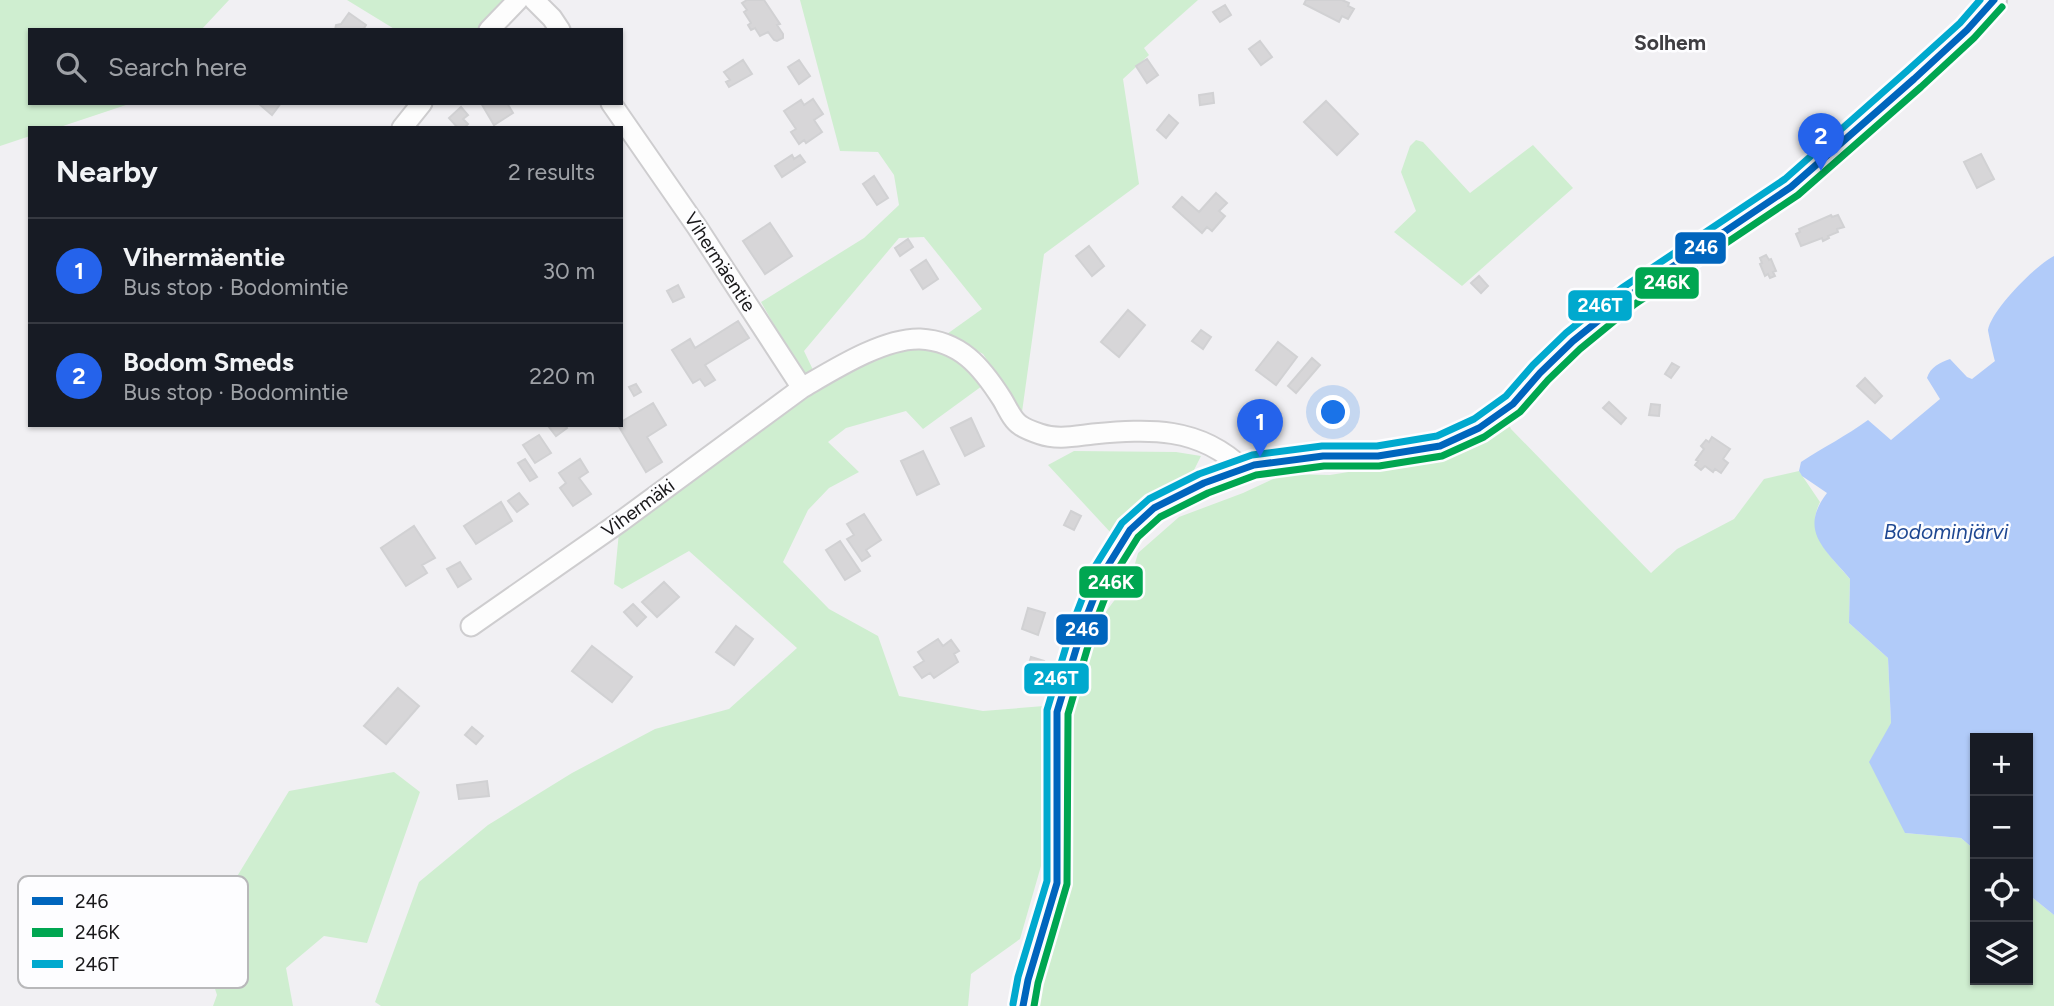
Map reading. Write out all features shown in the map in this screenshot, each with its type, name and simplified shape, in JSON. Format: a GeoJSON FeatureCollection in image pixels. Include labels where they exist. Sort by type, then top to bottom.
{"type":"FeatureCollection","features":[{"type":"Feature","properties":{"kind":"street"},"geometry":{"type":"LineString","coordinates":[[491,28],[518,0]]}},
{"type":"Feature","properties":{"kind":"street"},"geometry":{"type":"LineString","coordinates":[[534,0],[559,28]]}},
{"type":"Feature","properties":{"kind":"street"},"geometry":{"type":"LineString","coordinates":[[1023,1006],[1028,980],[1057,883],[1057,712],[1084,623],[1104,572],[1130,530],[1153,508],[1204,483],[1254,465],[1323,456],[1378,456],[1440,446],[1479,428],[1513,404],[1573,341],[1629,296],[1791,187],[1923,71],[1967,30],[1994,0]]}},
{"type":"Feature","properties":{"kind":"street"},"geometry":{"type":"LineString","coordinates":[[404,126],[420,105]]}},
{"type":"Feature","properties":{"kind":"street","name":"Vihermäentie"},"geometry":{"type":"LineString","coordinates":[[612,105],[697,227],[802,388]]}},
{"type":"Feature","properties":{"kind":"street"},"geometry":{"type":"LineString","coordinates":[[802,388],[851,360],[894,343],[917,339],[944,342],[966,355],[992,383],[1019,425],[1039,434],[1057,438],[1138,430],[1173,433],[1200,440],[1219,450],[1243,469]]}},
{"type":"Feature","properties":{"kind":"street","name":"Vihermäki"},"geometry":{"type":"LineString","coordinates":[[471,626],[620,522],[802,388]]}},
{"type":"Feature","properties":{"kind":"green space"},"geometry":{"type":"Polygon","coordinates":[[[0,0],[229,0],[203,28],[28,28],[28,105],[126,105],[63,126],[28,126],[28,137],[0,146],[0,0]]]}},
{"type":"Feature","properties":{"kind":"green space"},"geometry":{"type":"Polygon","coordinates":[[[347,0],[508,0],[482,28],[393,28],[347,0]]]}},
{"type":"Feature","properties":{"kind":"green space"},"geometry":{"type":"Polygon","coordinates":[[[800,0],[1198,0],[1144,48],[1149,55],[1123,79],[1139,184],[1044,254],[1022,412],[983,354],[947,334],[982,309],[924,237],[899,238],[804,351],[814,372],[803,376],[761,302],[864,238],[899,205],[894,175],[878,152],[840,151],[800,0]]]}},
{"type":"Feature","properties":{"kind":"green space"},"geometry":{"type":"Polygon","coordinates":[[[1416,140],[1423,142],[1470,193],[1533,145],[1573,188],[1462,286],[1394,232],[1416,211],[1401,172],[1410,146],[1416,140]]]}},
{"type":"Feature","properties":{"kind":"green space"},"geometry":{"type":"Polygon","coordinates":[[[914,346],[941,348],[963,358],[982,386],[923,429],[906,411],[846,428],[828,442],[859,472],[829,488],[808,510],[783,562],[829,609],[878,636],[899,696],[983,711],[1044,706],[1047,735],[1043,859],[1020,939],[971,974],[968,1006],[381,1006],[375,1002],[419,882],[488,825],[572,773],[655,729],[729,709],[797,648],[689,551],[622,589],[614,584],[619,532],[847,369],[892,351],[914,346]]]}},
{"type":"Feature","properties":{"kind":"green space"},"geometry":{"type":"Polygon","coordinates":[[[1507,421],[1511,429],[1651,573],[1677,549],[1734,519],[1764,479],[1799,471],[1820,502],[1815,524],[1817,534],[1828,553],[1850,579],[1849,623],[1888,658],[1891,723],[1905,833],[1961,838],[1970,846],[1970,985],[2033,985],[2033,898],[2054,915],[2054,1006],[1034,1006],[1065,900],[1070,849],[1065,755],[1071,700],[1099,621],[1131,578],[1138,553],[1179,517],[1284,474],[1330,475],[1397,464],[1507,421]]]}},
{"type":"Feature","properties":{"kind":"green space"},"geometry":{"type":"Polygon","coordinates":[[[1074,451],[1176,452],[1201,456],[1194,470],[1158,493],[1111,533],[1048,465],[1074,451]]]}},
{"type":"Feature","properties":{"kind":"green space"},"geometry":{"type":"Polygon","coordinates":[[[394,772],[420,792],[367,943],[324,936],[286,968],[293,1006],[213,1006],[217,995],[215,988],[248,988],[248,876],[237,876],[289,791],[394,772]]]}},
{"type":"Feature","properties":{"kind":"water","name":"Bodominjärvi"},"geometry":{"type":"Polygon","coordinates":[[[2054,256],[2054,915],[2033,898],[2033,733],[1970,733],[1970,846],[1961,838],[1905,833],[1869,762],[1891,723],[1888,658],[1849,623],[1850,579],[1824,549],[1815,529],[1819,506],[1827,493],[1799,471],[1801,462],[1868,420],[1891,440],[1940,399],[1927,378],[1940,363],[1950,359],[1972,379],[1995,361],[1988,330],[1991,321],[2015,289],[2054,256]]]}},
{"type":"Feature","properties":{"kind":"building"},"geometry":{"type":"Polygon","coordinates":[[[747,0],[764,0],[780,24],[777,25],[783,38],[777,41],[768,32],[760,36],[755,28],[751,30],[748,25],[751,23],[744,12],[747,10],[742,3],[747,0]]]}},
{"type":"Feature","properties":{"kind":"building"},"geometry":{"type":"Polygon","coordinates":[[[1306,0],[1342,0],[1354,9],[1348,19],[1342,16],[1339,22],[1304,4],[1306,0]]]}},
{"type":"Feature","properties":{"kind":"building"},"geometry":{"type":"Polygon","coordinates":[[[1225,5],[1231,15],[1220,22],[1213,12],[1225,5]]]}},
{"type":"Feature","properties":{"kind":"building"},"geometry":{"type":"Polygon","coordinates":[[[349,13],[366,25],[364,28],[335,28],[349,13]]]}},
{"type":"Feature","properties":{"kind":"building"},"geometry":{"type":"Polygon","coordinates":[[[1260,41],[1272,57],[1261,65],[1249,49],[1260,41]]]}},
{"type":"Feature","properties":{"kind":"building"},"geometry":{"type":"Polygon","coordinates":[[[1147,59],[1158,75],[1147,83],[1136,66],[1147,59]]]}},
{"type":"Feature","properties":{"kind":"building"},"geometry":{"type":"Polygon","coordinates":[[[743,60],[752,74],[729,87],[726,82],[730,80],[724,72],[743,60]]]}},
{"type":"Feature","properties":{"kind":"building"},"geometry":{"type":"Polygon","coordinates":[[[799,60],[810,76],[799,84],[788,67],[799,60]]]}},
{"type":"Feature","properties":{"kind":"building"},"geometry":{"type":"Polygon","coordinates":[[[1213,93],[1214,103],[1200,105],[1199,95],[1213,93]]]}},
{"type":"Feature","properties":{"kind":"building"},"geometry":{"type":"Polygon","coordinates":[[[813,99],[823,114],[814,120],[822,132],[806,143],[804,140],[799,144],[791,132],[796,129],[784,111],[801,100],[804,105],[813,99]]]}},
{"type":"Feature","properties":{"kind":"building"},"geometry":{"type":"Polygon","coordinates":[[[1326,101],[1358,134],[1337,155],[1304,122],[1326,101]]]}},
{"type":"Feature","properties":{"kind":"building"},"geometry":{"type":"Polygon","coordinates":[[[260,105],[280,105],[272,115],[260,105]]]}},
{"type":"Feature","properties":{"kind":"building"},"geometry":{"type":"Polygon","coordinates":[[[482,105],[508,105],[513,113],[494,125],[482,105]]]}},
{"type":"Feature","properties":{"kind":"building"},"geometry":{"type":"Polygon","coordinates":[[[461,107],[468,115],[463,119],[468,124],[456,126],[449,118],[461,107]]]}},
{"type":"Feature","properties":{"kind":"building"},"geometry":{"type":"Polygon","coordinates":[[[1169,115],[1178,123],[1166,138],[1157,130],[1169,115]]]}},
{"type":"Feature","properties":{"kind":"building"},"geometry":{"type":"Polygon","coordinates":[[[1981,154],[1994,179],[1977,188],[1964,162],[1981,154]]]}},
{"type":"Feature","properties":{"kind":"building"},"geometry":{"type":"Polygon","coordinates":[[[792,155],[794,159],[800,155],[805,162],[782,177],[775,166],[792,155]]]}},
{"type":"Feature","properties":{"kind":"building"},"geometry":{"type":"Polygon","coordinates":[[[874,176],[888,198],[877,205],[863,184],[874,176]]]}},
{"type":"Feature","properties":{"kind":"building"},"geometry":{"type":"Polygon","coordinates":[[[1216,193],[1227,203],[1219,211],[1225,216],[1212,231],[1207,227],[1202,233],[1173,207],[1182,197],[1199,212],[1216,193]]]}},
{"type":"Feature","properties":{"kind":"building"},"geometry":{"type":"Polygon","coordinates":[[[1831,215],[1838,215],[1844,227],[1837,229],[1838,232],[1823,241],[1822,238],[1801,246],[1796,234],[1800,232],[1799,229],[1831,215]]]}},
{"type":"Feature","properties":{"kind":"building"},"geometry":{"type":"Polygon","coordinates":[[[770,223],[792,256],[765,274],[743,241],[770,223]]]}},
{"type":"Feature","properties":{"kind":"building"},"geometry":{"type":"Polygon","coordinates":[[[908,239],[913,247],[900,256],[895,248],[908,239]]]}},
{"type":"Feature","properties":{"kind":"building"},"geometry":{"type":"Polygon","coordinates":[[[1089,246],[1104,266],[1092,276],[1076,256],[1089,246]]]}},
{"type":"Feature","properties":{"kind":"building"},"geometry":{"type":"Polygon","coordinates":[[[1766,255],[1771,259],[1776,271],[1773,272],[1775,276],[1770,278],[1768,274],[1765,276],[1760,264],[1760,258],[1766,255]]]}},
{"type":"Feature","properties":{"kind":"building"},"geometry":{"type":"Polygon","coordinates":[[[926,260],[938,279],[923,289],[911,270],[926,260]]]}},
{"type":"Feature","properties":{"kind":"building"},"geometry":{"type":"Polygon","coordinates":[[[1479,276],[1488,286],[1481,293],[1471,283],[1479,276]]]}},
{"type":"Feature","properties":{"kind":"building"},"geometry":{"type":"Polygon","coordinates":[[[678,285],[684,297],[673,302],[667,291],[678,285]]]}},
{"type":"Feature","properties":{"kind":"building"},"geometry":{"type":"Polygon","coordinates":[[[1128,310],[1145,325],[1119,357],[1101,342],[1128,310]]]}},
{"type":"Feature","properties":{"kind":"building"},"geometry":{"type":"Polygon","coordinates":[[[738,321],[749,338],[705,365],[715,380],[705,386],[700,379],[693,383],[672,350],[690,339],[695,348],[738,321]]]}},
{"type":"Feature","properties":{"kind":"building"},"geometry":{"type":"Polygon","coordinates":[[[1201,330],[1211,337],[1203,349],[1192,341],[1201,330]]]}},
{"type":"Feature","properties":{"kind":"building"},"geometry":{"type":"Polygon","coordinates":[[[1278,342],[1297,357],[1276,385],[1256,370],[1278,342]]]}},
{"type":"Feature","properties":{"kind":"building"},"geometry":{"type":"Polygon","coordinates":[[[1312,358],[1320,365],[1296,393],[1288,386],[1312,358]]]}},
{"type":"Feature","properties":{"kind":"building"},"geometry":{"type":"Polygon","coordinates":[[[1672,363],[1679,367],[1671,378],[1665,374],[1672,363]]]}},
{"type":"Feature","properties":{"kind":"building"},"geometry":{"type":"Polygon","coordinates":[[[1865,378],[1882,396],[1875,403],[1857,386],[1865,378]]]}},
{"type":"Feature","properties":{"kind":"building"},"geometry":{"type":"Polygon","coordinates":[[[636,384],[641,392],[634,396],[629,387],[636,384]]]}},
{"type":"Feature","properties":{"kind":"building"},"geometry":{"type":"Polygon","coordinates":[[[1609,402],[1626,418],[1621,424],[1603,408],[1609,402]]]}},
{"type":"Feature","properties":{"kind":"building"},"geometry":{"type":"Polygon","coordinates":[[[653,403],[666,425],[647,437],[662,462],[646,472],[619,427],[623,427],[623,421],[653,403]]]}},
{"type":"Feature","properties":{"kind":"building"},"geometry":{"type":"Polygon","coordinates":[[[1651,404],[1660,405],[1659,416],[1649,415],[1651,404]]]}},
{"type":"Feature","properties":{"kind":"building"},"geometry":{"type":"Polygon","coordinates":[[[971,418],[984,446],[965,456],[951,428],[971,418]]]}},
{"type":"Feature","properties":{"kind":"building"},"geometry":{"type":"Polygon","coordinates":[[[549,427],[566,427],[567,428],[556,436],[549,427]]]}},
{"type":"Feature","properties":{"kind":"building"},"geometry":{"type":"Polygon","coordinates":[[[539,435],[551,453],[535,463],[523,445],[539,435]]]}},
{"type":"Feature","properties":{"kind":"building"},"geometry":{"type":"Polygon","coordinates":[[[1712,437],[1730,449],[1723,459],[1728,463],[1721,473],[1715,469],[1713,472],[1705,466],[1701,470],[1695,465],[1704,449],[1701,446],[1712,437]]]}},
{"type":"Feature","properties":{"kind":"building"},"geometry":{"type":"Polygon","coordinates":[[[923,451],[939,484],[917,495],[901,461],[923,451]]]}},
{"type":"Feature","properties":{"kind":"building"},"geometry":{"type":"Polygon","coordinates":[[[525,459],[537,477],[530,481],[518,463],[525,459]]]}},
{"type":"Feature","properties":{"kind":"building"},"geometry":{"type":"Polygon","coordinates":[[[580,459],[588,472],[579,478],[591,494],[573,506],[560,488],[566,483],[559,473],[580,459]]]}},
{"type":"Feature","properties":{"kind":"building"},"geometry":{"type":"Polygon","coordinates":[[[519,493],[528,504],[517,512],[508,501],[519,493]]]}},
{"type":"Feature","properties":{"kind":"building"},"geometry":{"type":"Polygon","coordinates":[[[501,502],[512,521],[476,544],[464,526],[501,502]]]}},
{"type":"Feature","properties":{"kind":"building"},"geometry":{"type":"Polygon","coordinates":[[[1071,511],[1081,516],[1074,530],[1064,525],[1071,511]]]}},
{"type":"Feature","properties":{"kind":"building"},"geometry":{"type":"Polygon","coordinates":[[[864,514],[881,540],[866,550],[870,556],[862,561],[847,539],[854,535],[847,524],[864,514]]]}},
{"type":"Feature","properties":{"kind":"building"},"geometry":{"type":"Polygon","coordinates":[[[414,526],[435,558],[422,565],[427,573],[406,586],[381,548],[414,526]]]}},
{"type":"Feature","properties":{"kind":"building"},"geometry":{"type":"Polygon","coordinates":[[[840,541],[860,571],[845,580],[826,550],[840,541]]]}},
{"type":"Feature","properties":{"kind":"building"},"geometry":{"type":"Polygon","coordinates":[[[460,562],[471,579],[458,587],[447,569],[460,562]]]}},
{"type":"Feature","properties":{"kind":"building"},"geometry":{"type":"Polygon","coordinates":[[[664,582],[679,597],[657,617],[642,602],[664,582]]]}},
{"type":"Feature","properties":{"kind":"building"},"geometry":{"type":"Polygon","coordinates":[[[633,604],[646,617],[637,626],[624,612],[633,604]]]}},
{"type":"Feature","properties":{"kind":"building"},"geometry":{"type":"Polygon","coordinates":[[[1028,608],[1045,613],[1038,635],[1022,629],[1028,608]]]}},
{"type":"Feature","properties":{"kind":"building"},"geometry":{"type":"Polygon","coordinates":[[[736,626],[753,639],[734,665],[716,652],[736,626]]]}},
{"type":"Feature","properties":{"kind":"building"},"geometry":{"type":"Polygon","coordinates":[[[938,639],[943,646],[951,640],[959,651],[954,654],[958,662],[934,678],[930,673],[922,678],[914,667],[924,661],[918,652],[938,639]]]}},
{"type":"Feature","properties":{"kind":"building"},"geometry":{"type":"Polygon","coordinates":[[[592,646],[632,677],[612,702],[572,671],[592,646]]]}},
{"type":"Feature","properties":{"kind":"building"},"geometry":{"type":"Polygon","coordinates":[[[1031,657],[1044,661],[1041,671],[1028,667],[1031,657]]]}},
{"type":"Feature","properties":{"kind":"building"},"geometry":{"type":"Polygon","coordinates":[[[398,688],[419,706],[386,744],[364,726],[398,688]]]}},
{"type":"Feature","properties":{"kind":"building"},"geometry":{"type":"Polygon","coordinates":[[[472,727],[483,736],[476,744],[465,735],[472,727]]]}},
{"type":"Feature","properties":{"kind":"building"},"geometry":{"type":"Polygon","coordinates":[[[487,781],[489,796],[459,799],[457,785],[487,781]]]}},
{"type":"Feature","properties":{"kind":"transit line","name":"246T"},"geometry":{"type":"LineString","coordinates":[[1013,1004],[1018,977],[1047,881],[1047,710],[1074,620],[1094,568],[1122,523],[1149,499],[1199,474],[1252,455],[1322,446],[1377,446],[1437,436],[1474,419],[1506,396],[1566,333],[1622,288],[1785,179],[1960,23],[1980,0]]}},
{"type":"Feature","properties":{"kind":"transit line","name":"246"},"geometry":{"type":"LineString","coordinates":[[1023,1006],[1028,980],[1057,883],[1057,712],[1084,623],[1104,572],[1130,530],[1154,508],[1204,483],[1254,465],[1323,456],[1378,456],[1440,446],[1479,428],[1513,404],[1573,341],[1629,296],[1791,187],[1914,79],[1967,30],[1994,0]]}},
{"type":"Feature","properties":{"kind":"transit line","name":"246K"},"geometry":{"type":"LineString","coordinates":[[1034,1006],[1038,983],[1067,884],[1068,714],[1094,626],[1113,577],[1138,537],[1160,517],[1208,493],[1256,475],[1324,466],[1379,466],[1442,456],[1484,437],[1520,412],[1580,349],[1635,304],[1798,195],[1921,87],[1974,38],[2002,7]]}},
{"type":"Feature","properties":{"kind":"place","name":"Bodom Smeds"},"geometry":{"type":"Point","coordinates":[1821,171]}},
{"type":"Feature","properties":{"kind":"place","name":"Vihermäentie"},"geometry":{"type":"Point","coordinates":[1260,457]}},
{"type":"Feature","properties":{"kind":"district","name":"Solhem"},"geometry":{"type":"Point","coordinates":[1670,42]}}]}
